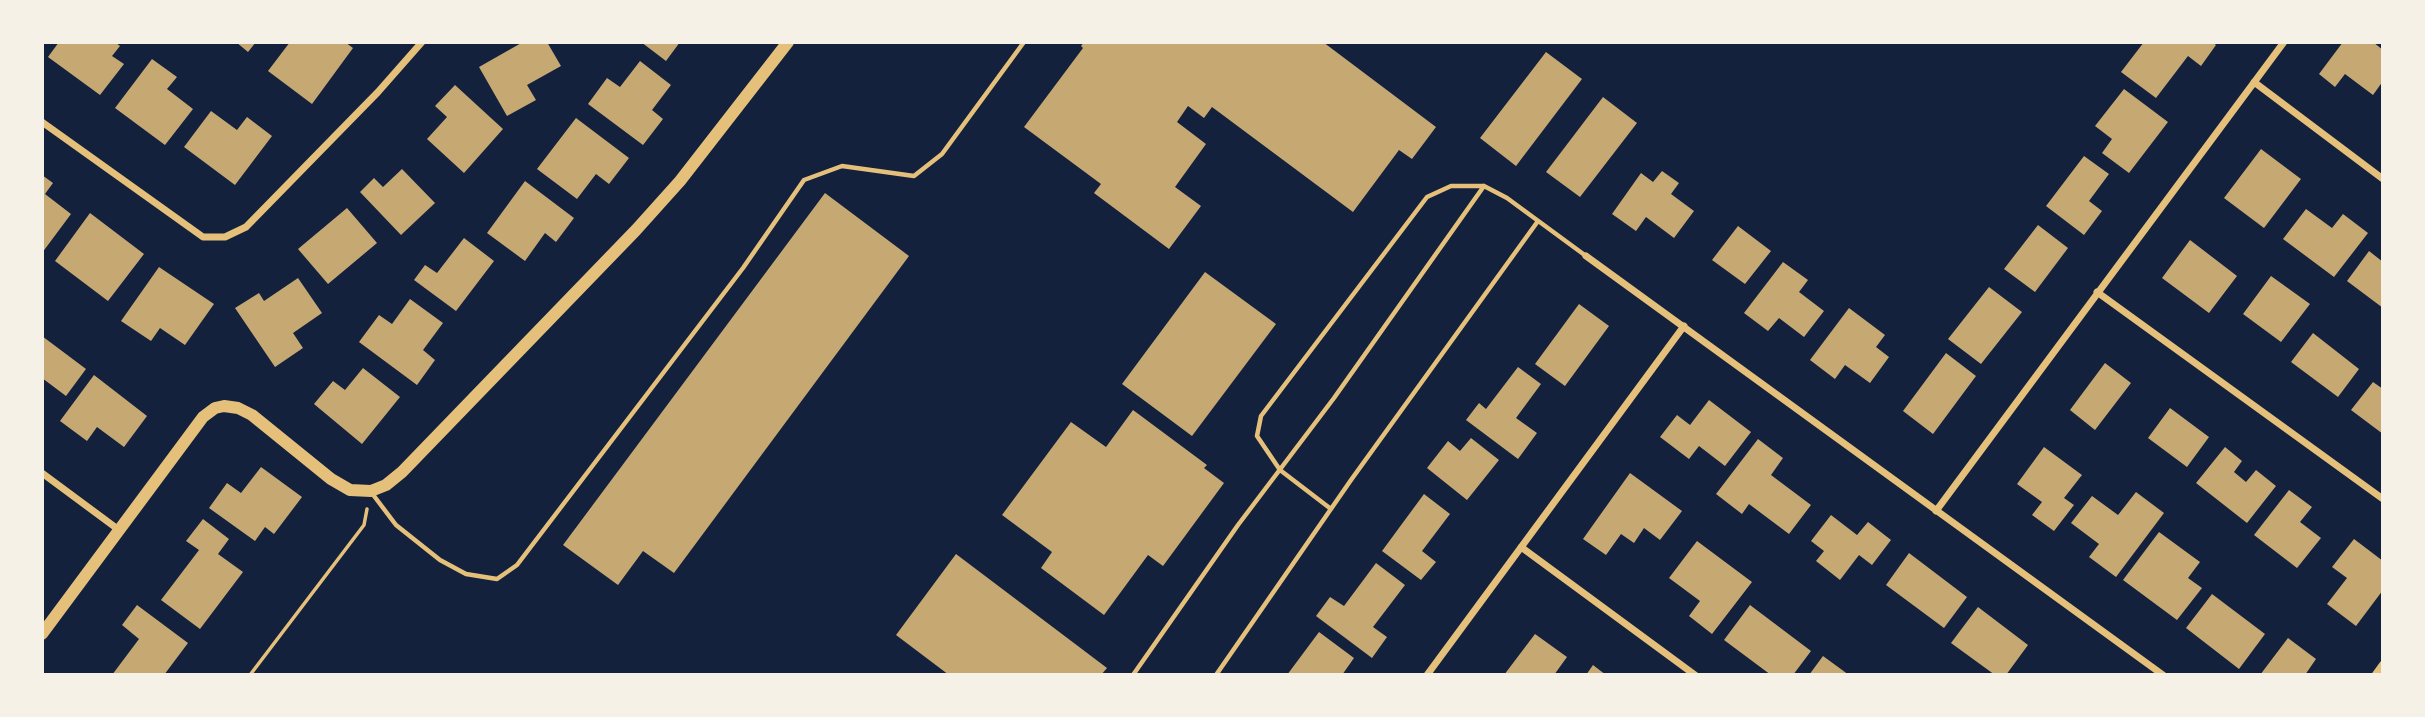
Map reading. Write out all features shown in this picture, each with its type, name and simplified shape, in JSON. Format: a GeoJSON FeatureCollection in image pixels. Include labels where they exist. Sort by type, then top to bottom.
{"type":"FeatureCollection","features":[{"type":"Feature","properties":{"kind":"street"},"geometry":{"type":"LineString","coordinates":[[42,122],[203,237],[225,237],[246,227],[378,92],[422,42]]}},
{"type":"Feature","properties":{"kind":"street"},"geometry":{"type":"LineString","coordinates":[[42,634],[203,417],[215,408],[238,408],[252,415],[350,489],[371,491],[386,485],[402,472],[636,230],[680,181],[788,42]]}},
{"type":"Feature","properties":{"kind":"street"},"geometry":{"type":"LineString","coordinates":[[1936,511],[2284,42]]}},
{"type":"Feature","properties":{"kind":"street"},"geometry":{"type":"LineString","coordinates":[[2254,82],[2383,179]]}},
{"type":"Feature","properties":{"kind":"street"},"geometry":{"type":"LineString","coordinates":[[1586,257],[2163,675]]}},
{"type":"Feature","properties":{"kind":"street"},"geometry":{"type":"LineString","coordinates":[[2097,292],[2383,499]]}},
{"type":"Feature","properties":{"kind":"street"},"geometry":{"type":"LineString","coordinates":[[1427,675],[1684,326]]}},
{"type":"Feature","properties":{"kind":"street"},"geometry":{"type":"LineString","coordinates":[[42,473],[119,530]]}},
{"type":"Feature","properties":{"kind":"street"},"geometry":{"type":"LineString","coordinates":[[1521,547],[1695,675]]}},
{"type":"Feature","properties":{"kind":"street"},"geometry":{"type":"LineString","coordinates":[[2375,675],[2383,664]]}},
{"type":"Feature","properties":{"kind":"lane"},"geometry":{"type":"LineString","coordinates":[[371,491],[396,525],[440,560],[466,574],[497,579],[517,565],[743,268],[804,180],[842,166],[914,176],[942,153],[1024,42]]}},
{"type":"Feature","properties":{"kind":"lane"},"geometry":{"type":"LineString","coordinates":[[1331,509],[1280,470],[1257,436],[1261,416],[1427,197],[1451,186],[1484,186],[1507,198],[1586,257]]}},
{"type":"Feature","properties":{"kind":"lane"},"geometry":{"type":"LineString","coordinates":[[1133,675],[1238,525],[1334,398],[1484,186]]}},
{"type":"Feature","properties":{"kind":"lane"},"geometry":{"type":"LineString","coordinates":[[1216,675],[1331,509],[1538,221]]}},
{"type":"Feature","properties":{"kind":"path"},"geometry":{"type":"LineString","coordinates":[[250,675],[364,525],[371,491]]}},
{"type":"Feature","properties":{"kind":"building"},"geometry":{"type":"Polygon","coordinates":[[[59,42],[115,42],[120,46],[112,56],[124,64],[100,95],[48,57],[59,42]]]}},
{"type":"Feature","properties":{"kind":"building"},"geometry":{"type":"Polygon","coordinates":[[[236,42],[256,42],[248,52],[236,42]]]}},
{"type":"Feature","properties":{"kind":"building"},"geometry":{"type":"Polygon","coordinates":[[[290,42],[345,42],[353,48],[312,104],[268,71],[290,42]]]}},
{"type":"Feature","properties":{"kind":"building"},"geometry":{"type":"Polygon","coordinates":[[[523,42],[547,42],[561,66],[527,85],[536,100],[507,116],[479,67],[523,42]]]}},
{"type":"Feature","properties":{"kind":"building"},"geometry":{"type":"Polygon","coordinates":[[[641,42],[680,42],[666,61],[641,42]]]}},
{"type":"Feature","properties":{"kind":"building"},"geometry":{"type":"Polygon","coordinates":[[[1084,42],[1323,42],[1436,127],[1412,159],[1399,150],[1353,212],[1212,107],[1204,118],[1188,106],[1177,122],[1206,144],[1175,187],[1201,206],[1169,249],[1094,193],[1101,184],[1024,127],[1083,48],[1081,46],[1084,42]]]}},
{"type":"Feature","properties":{"kind":"building"},"geometry":{"type":"Polygon","coordinates":[[[2144,42],[2212,42],[2216,45],[2201,66],[2188,56],[2156,98],[2121,72],[2144,42]]]}},
{"type":"Feature","properties":{"kind":"building"},"geometry":{"type":"Polygon","coordinates":[[[2343,42],[2373,42],[2383,50],[2383,81],[2373,95],[2345,74],[2335,87],[2319,74],[2343,42]]]}},
{"type":"Feature","properties":{"kind":"building"},"geometry":{"type":"Polygon","coordinates":[[[1546,52],[1582,79],[1516,166],[1480,138],[1546,52]]]}},
{"type":"Feature","properties":{"kind":"building"},"geometry":{"type":"Polygon","coordinates":[[[152,59],[177,77],[167,89],[193,109],[165,145],[115,108],[152,59]]]}},
{"type":"Feature","properties":{"kind":"building"},"geometry":{"type":"Polygon","coordinates":[[[640,61],[671,85],[652,110],[663,119],[643,145],[588,104],[607,78],[620,87],[640,61]]]}},
{"type":"Feature","properties":{"kind":"building"},"geometry":{"type":"Polygon","coordinates":[[[455,85],[503,129],[464,173],[427,139],[447,117],[435,106],[455,85]]]}},
{"type":"Feature","properties":{"kind":"building"},"geometry":{"type":"Polygon","coordinates":[[[2124,89],[2168,122],[2129,173],[2102,153],[2112,139],[2095,126],[2124,89]]]}},
{"type":"Feature","properties":{"kind":"building"},"geometry":{"type":"Polygon","coordinates":[[[1603,97],[1637,123],[1580,197],[1546,172],[1603,97]]]}},
{"type":"Feature","properties":{"kind":"building"},"geometry":{"type":"Polygon","coordinates":[[[211,111],[237,130],[247,117],[272,136],[235,185],[184,147],[211,111]]]}},
{"type":"Feature","properties":{"kind":"building"},"geometry":{"type":"Polygon","coordinates":[[[576,118],[629,158],[609,184],[596,174],[577,199],[537,169],[576,118]]]}},
{"type":"Feature","properties":{"kind":"building"},"geometry":{"type":"Polygon","coordinates":[[[2261,149],[2301,179],[2264,228],[2224,198],[2261,149]]]}},
{"type":"Feature","properties":{"kind":"building"},"geometry":{"type":"Polygon","coordinates":[[[2084,156],[2109,174],[2089,201],[2102,211],[2084,235],[2046,206],[2084,156]]]}},
{"type":"Feature","properties":{"kind":"building"},"geometry":{"type":"Polygon","coordinates":[[[402,169],[435,203],[401,235],[360,192],[374,178],[383,187],[402,169]]]}},
{"type":"Feature","properties":{"kind":"building"},"geometry":{"type":"Polygon","coordinates":[[[1662,171],[1679,183],[1671,194],[1694,211],[1674,238],[1646,217],[1636,231],[1612,214],[1641,173],[1653,182],[1662,171]]]}},
{"type":"Feature","properties":{"kind":"building"},"geometry":{"type":"Polygon","coordinates":[[[42,175],[53,183],[45,194],[71,214],[42,253],[42,175]]]}},
{"type":"Feature","properties":{"kind":"building"},"geometry":{"type":"Polygon","coordinates":[[[525,181],[574,218],[556,242],[545,233],[525,261],[487,233],[525,181]]]}},
{"type":"Feature","properties":{"kind":"building"},"geometry":{"type":"Polygon","coordinates":[[[825,193],[909,256],[674,573],[643,551],[618,585],[563,545],[825,193]]]}},
{"type":"Feature","properties":{"kind":"building"},"geometry":{"type":"Polygon","coordinates":[[[347,208],[377,243],[328,284],[298,249],[347,208]]]}},
{"type":"Feature","properties":{"kind":"building"},"geometry":{"type":"Polygon","coordinates":[[[2306,209],[2332,228],[2343,214],[2368,233],[2334,277],[2283,239],[2306,209]]]}},
{"type":"Feature","properties":{"kind":"building"},"geometry":{"type":"Polygon","coordinates":[[[90,213],[144,254],[108,301],[55,261],[90,213]]]}},
{"type":"Feature","properties":{"kind":"building"},"geometry":{"type":"Polygon","coordinates":[[[2038,225],[2068,248],[2035,292],[2004,269],[2038,225]]]}},
{"type":"Feature","properties":{"kind":"building"},"geometry":{"type":"Polygon","coordinates":[[[1738,226],[1771,251],[1745,284],[1712,260],[1738,226]]]}},
{"type":"Feature","properties":{"kind":"building"},"geometry":{"type":"Polygon","coordinates":[[[464,238],[494,261],[456,311],[414,280],[425,265],[437,273],[464,238]]]}},
{"type":"Feature","properties":{"kind":"building"},"geometry":{"type":"Polygon","coordinates":[[[2190,240],[2237,276],[2209,313],[2162,278],[2190,240]]]}},
{"type":"Feature","properties":{"kind":"building"},"geometry":{"type":"Polygon","coordinates":[[[2369,251],[2383,262],[2383,308],[2347,281],[2369,251]]]}},
{"type":"Feature","properties":{"kind":"building"},"geometry":{"type":"Polygon","coordinates":[[[1783,262],[1808,280],[1799,292],[1824,311],[1804,337],[1779,318],[1768,331],[1744,313],[1783,262]]]}},
{"type":"Feature","properties":{"kind":"building"},"geometry":{"type":"Polygon","coordinates":[[[159,267],[214,304],[185,345],[160,328],[151,341],[121,321],[159,267]]]}},
{"type":"Feature","properties":{"kind":"building"},"geometry":{"type":"Polygon","coordinates":[[[1205,272],[1276,324],[1192,436],[1122,384],[1205,272]]]}},
{"type":"Feature","properties":{"kind":"building"},"geometry":{"type":"Polygon","coordinates":[[[2271,276],[2310,304],[2281,342],[2243,314],[2271,276]]]}},
{"type":"Feature","properties":{"kind":"building"},"geometry":{"type":"Polygon","coordinates":[[[298,278],[322,313],[293,333],[303,348],[275,367],[235,308],[259,293],[264,301],[298,278]]]}},
{"type":"Feature","properties":{"kind":"building"},"geometry":{"type":"Polygon","coordinates":[[[1989,287],[2022,312],[1981,364],[1948,339],[1989,287]]]}},
{"type":"Feature","properties":{"kind":"building"},"geometry":{"type":"Polygon","coordinates":[[[410,299],[443,323],[423,350],[435,360],[417,385],[359,342],[379,315],[392,324],[410,299]]]}},
{"type":"Feature","properties":{"kind":"building"},"geometry":{"type":"Polygon","coordinates":[[[1579,304],[1609,326],[1565,386],[1535,364],[1579,304]]]}},
{"type":"Feature","properties":{"kind":"building"},"geometry":{"type":"Polygon","coordinates":[[[1849,308],[1885,335],[1876,347],[1889,357],[1870,383],[1845,365],[1835,379],[1810,360],[1849,308]]]}},
{"type":"Feature","properties":{"kind":"building"},"geometry":{"type":"Polygon","coordinates":[[[2313,333],[2359,369],[2338,397],[2291,362],[2313,333]]]}},
{"type":"Feature","properties":{"kind":"building"},"geometry":{"type":"Polygon","coordinates":[[[42,336],[86,369],[66,396],[42,378],[42,336]]]}},
{"type":"Feature","properties":{"kind":"building"},"geometry":{"type":"Polygon","coordinates":[[[1946,353],[1976,376],[1933,434],[1903,411],[1946,353]]]}},
{"type":"Feature","properties":{"kind":"building"},"geometry":{"type":"Polygon","coordinates":[[[2105,363],[2131,383],[2095,430],[2070,410],[2105,363]]]}},
{"type":"Feature","properties":{"kind":"building"},"geometry":{"type":"Polygon","coordinates":[[[1518,367],[1541,384],[1516,418],[1537,433],[1518,459],[1466,420],[1479,403],[1486,409],[1518,367]]]}},
{"type":"Feature","properties":{"kind":"building"},"geometry":{"type":"Polygon","coordinates":[[[363,368],[400,397],[362,444],[314,404],[333,381],[345,390],[363,368]]]}},
{"type":"Feature","properties":{"kind":"building"},"geometry":{"type":"Polygon","coordinates":[[[94,375],[147,416],[124,447],[97,427],[87,441],[60,421],[94,375]]]}},
{"type":"Feature","properties":{"kind":"building"},"geometry":{"type":"Polygon","coordinates":[[[2373,382],[2383,389],[2383,434],[2351,410],[2373,382]]]}},
{"type":"Feature","properties":{"kind":"building"},"geometry":{"type":"Polygon","coordinates":[[[1709,400],[1751,432],[1725,466],[1699,446],[1689,459],[1660,437],[1677,415],[1690,425],[1709,400]]]}},
{"type":"Feature","properties":{"kind":"building"},"geometry":{"type":"Polygon","coordinates":[[[2170,408],[2209,437],[2187,467],[2148,438],[2170,408]]]}},
{"type":"Feature","properties":{"kind":"building"},"geometry":{"type":"Polygon","coordinates":[[[1133,410],[1207,465],[1204,468],[1224,483],[1163,566],[1148,555],[1104,615],[1041,568],[1052,552],[1002,515],[1071,422],[1106,447],[1133,410]]]}},
{"type":"Feature","properties":{"kind":"building"},"geometry":{"type":"Polygon","coordinates":[[[1471,438],[1499,460],[1467,500],[1427,468],[1448,441],[1460,451],[1471,438]]]}},
{"type":"Feature","properties":{"kind":"building"},"geometry":{"type":"Polygon","coordinates":[[[1758,439],[1783,458],[1771,475],[1811,505],[1789,534],[1749,504],[1742,514],[1716,494],[1758,439]]]}},
{"type":"Feature","properties":{"kind":"building"},"geometry":{"type":"Polygon","coordinates":[[[2044,447],[2082,475],[2064,498],[2074,505],[2054,531],[2032,515],[2042,502],[2017,484],[2044,447]]]}},
{"type":"Feature","properties":{"kind":"building"},"geometry":{"type":"Polygon","coordinates":[[[2225,447],[2242,461],[2234,472],[2246,482],[2256,470],[2276,486],[2247,523],[2196,483],[2225,447]]]}},
{"type":"Feature","properties":{"kind":"building"},"geometry":{"type":"Polygon","coordinates":[[[261,467],[302,497],[274,534],[265,527],[255,541],[209,508],[227,483],[241,493],[261,467]]]}},
{"type":"Feature","properties":{"kind":"building"},"geometry":{"type":"Polygon","coordinates":[[[1630,473],[1682,511],[1660,540],[1644,528],[1634,543],[1621,534],[1606,555],[1583,539],[1630,473]]]}},
{"type":"Feature","properties":{"kind":"building"},"geometry":{"type":"Polygon","coordinates":[[[2289,490],[2312,507],[2300,522],[2321,538],[2297,568],[2254,535],[2289,490]]]}},
{"type":"Feature","properties":{"kind":"building"},"geometry":{"type":"Polygon","coordinates":[[[2136,492],[2164,513],[2116,577],[2089,557],[2099,544],[2071,523],[2092,496],[2118,515],[2136,492]]]}},
{"type":"Feature","properties":{"kind":"building"},"geometry":{"type":"Polygon","coordinates":[[[1424,494],[1450,514],[1422,551],[1436,562],[1421,580],[1382,551],[1424,494]]]}},
{"type":"Feature","properties":{"kind":"building"},"geometry":{"type":"Polygon","coordinates":[[[1831,515],[1857,535],[1868,522],[1891,540],[1872,565],[1859,555],[1840,580],[1816,561],[1824,551],[1811,541],[1831,515]]]}},
{"type":"Feature","properties":{"kind":"building"},"geometry":{"type":"Polygon","coordinates":[[[203,519],[229,539],[218,554],[243,572],[200,629],[161,600],[199,550],[186,541],[203,519]]]}},
{"type":"Feature","properties":{"kind":"building"},"geometry":{"type":"Polygon","coordinates":[[[2159,532],[2200,562],[2188,578],[2202,588],[2177,620],[2123,580],[2159,532]]]}},
{"type":"Feature","properties":{"kind":"building"},"geometry":{"type":"Polygon","coordinates":[[[2354,539],[2383,561],[2383,590],[2356,626],[2327,604],[2347,578],[2332,567],[2354,539]]]}},
{"type":"Feature","properties":{"kind":"building"},"geometry":{"type":"Polygon","coordinates":[[[1697,541],[1752,582],[1712,634],[1689,616],[1700,601],[1669,578],[1697,541]]]}},
{"type":"Feature","properties":{"kind":"building"},"geometry":{"type":"Polygon","coordinates":[[[1909,553],[1967,597],[1944,628],[1886,585],[1909,553]]]}},
{"type":"Feature","properties":{"kind":"building"},"geometry":{"type":"Polygon","coordinates":[[[956,554],[1107,668],[1101,675],[949,675],[896,635],[956,554]]]}},
{"type":"Feature","properties":{"kind":"building"},"geometry":{"type":"Polygon","coordinates":[[[1376,563],[1405,585],[1373,627],[1387,637],[1372,658],[1316,616],[1330,597],[1344,606],[1376,563]]]}},
{"type":"Feature","properties":{"kind":"building"},"geometry":{"type":"Polygon","coordinates":[[[2212,594],[2265,634],[2239,669],[2186,628],[2212,594]]]}},
{"type":"Feature","properties":{"kind":"building"},"geometry":{"type":"Polygon","coordinates":[[[137,605],[188,643],[164,675],[112,675],[139,639],[122,625],[137,605]]]}},
{"type":"Feature","properties":{"kind":"building"},"geometry":{"type":"Polygon","coordinates":[[[1750,605],[1811,651],[1793,675],[1771,675],[1724,640],[1750,605]]]}},
{"type":"Feature","properties":{"kind":"building"},"geometry":{"type":"Polygon","coordinates":[[[1978,607],[2028,645],[2006,675],[1995,675],[1951,643],[1978,607]]]}},
{"type":"Feature","properties":{"kind":"building"},"geometry":{"type":"Polygon","coordinates":[[[1319,632],[1354,658],[1342,675],[1287,675],[1319,632]]]}},
{"type":"Feature","properties":{"kind":"building"},"geometry":{"type":"Polygon","coordinates":[[[1535,634],[1567,657],[1554,675],[1504,675],[1535,634]]]}},
{"type":"Feature","properties":{"kind":"building"},"geometry":{"type":"Polygon","coordinates":[[[2288,638],[2316,659],[2305,675],[2260,675],[2288,638]]]}},
{"type":"Feature","properties":{"kind":"building"},"geometry":{"type":"Polygon","coordinates":[[[1823,656],[1849,675],[1809,675],[1823,656]]]}},
{"type":"Feature","properties":{"kind":"building"},"geometry":{"type":"Polygon","coordinates":[[[1593,665],[1606,675],[1586,675],[1593,665]]]}}]}
